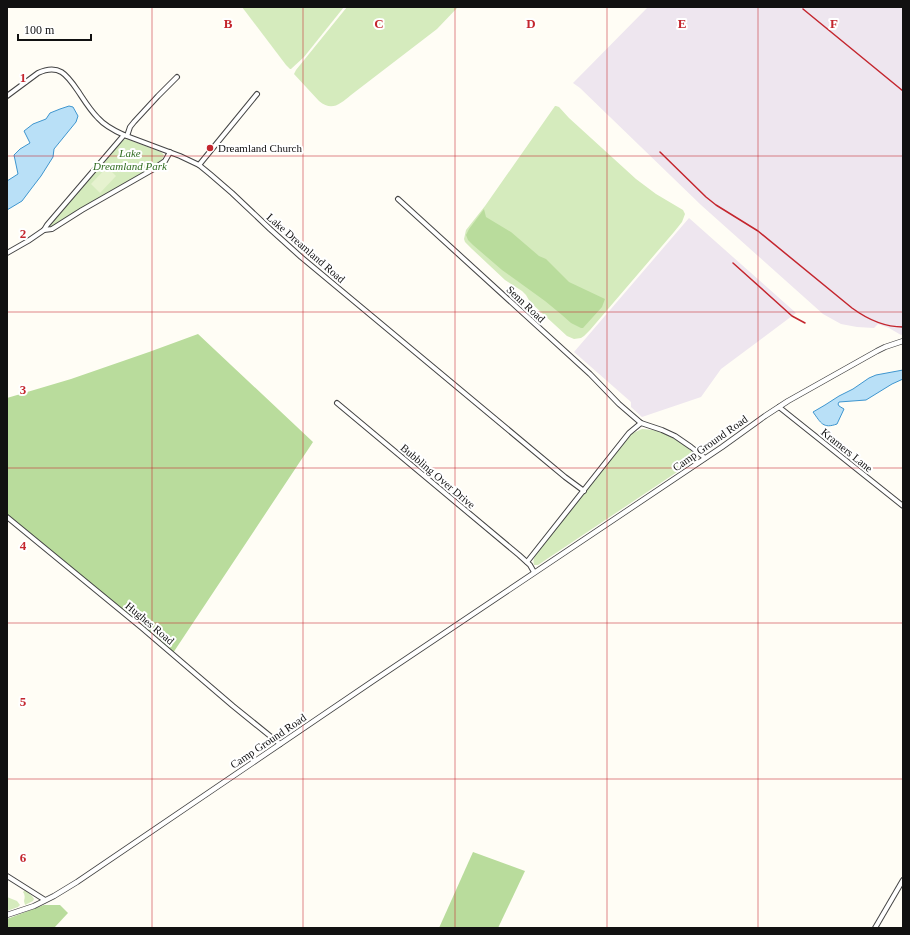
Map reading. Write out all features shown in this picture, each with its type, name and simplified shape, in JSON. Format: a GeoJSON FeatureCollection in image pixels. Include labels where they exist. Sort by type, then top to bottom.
{"type":"FeatureCollection","features":[{"type":"Feature","properties":{"kind":"street","name":"Lake Dreamland Road"},"geometry":{"type":"LineString","coordinates":[[7,96],[38,73],[46,70],[57,70],[68,77],[99,119],[116,132],[170,152],[199,165],[227,188],[301,257],[565,477],[584,491]]}},
{"type":"Feature","properties":{"kind":"street"},"geometry":{"type":"LineString","coordinates":[[44,230],[46,224],[126,136],[134,122],[178,77]]}},
{"type":"Feature","properties":{"kind":"street"},"geometry":{"type":"LineString","coordinates":[[199,165],[257,94]]}},
{"type":"Feature","properties":{"kind":"street"},"geometry":{"type":"LineString","coordinates":[[7,253],[28,242],[44,230],[52,229],[146,174],[162,164],[170,152]]}},
{"type":"Feature","properties":{"kind":"street","name":"Senn Road"},"geometry":{"type":"LineString","coordinates":[[398,199],[590,374],[619,404],[641,423]]}},
{"type":"Feature","properties":{"kind":"street","name":"Camp Ground Road"},"geometry":{"type":"LineString","coordinates":[[7,915],[34,906],[77,882],[779,407],[881,349],[903,341]]}},
{"type":"Feature","properties":{"kind":"street","name":"Bubbling Over Drive"},"geometry":{"type":"LineString","coordinates":[[337,403],[527,562]]}},
{"type":"Feature","properties":{"kind":"street","name":"Kramers Lane"},"geometry":{"type":"LineString","coordinates":[[779,407],[903,506]]}},
{"type":"Feature","properties":{"kind":"street"},"geometry":{"type":"LineString","coordinates":[[534,572],[527,562],[629,432],[641,423],[675,436],[705,458]]}},
{"type":"Feature","properties":{"kind":"street","name":"Hughes Road"},"geometry":{"type":"LineString","coordinates":[[7,517],[280,744]]}},
{"type":"Feature","properties":{"kind":"street"},"geometry":{"type":"LineString","coordinates":[[7,876],[45,900]]}},
{"type":"Feature","properties":{"kind":"street"},"geometry":{"type":"LineString","coordinates":[[875,928],[903,880]]}},
{"type":"Feature","properties":{"kind":"shaded area"},"geometry":{"type":"Polygon","coordinates":[[[648,7],[903,7],[903,334],[901,335],[878,324],[874,328],[841,324],[823,314],[701,205],[580,88],[573,83],[648,7]]]}},
{"type":"Feature","properties":{"kind":"shaded area"},"geometry":{"type":"Polygon","coordinates":[[[689,218],[796,313],[721,369],[701,397],[642,417],[631,407],[631,402],[574,352],[689,218]]]}},
{"type":"Feature","properties":{"kind":"green space"},"geometry":{"type":"Polygon","coordinates":[[[242,7],[344,7],[304,57],[290,69],[242,7]]]}},
{"type":"Feature","properties":{"kind":"green space"},"geometry":{"type":"Polygon","coordinates":[[[347,7],[458,7],[437,29],[343,101],[336,106],[328,106],[319,101],[294,74],[347,7]]]}},
{"type":"Feature","properties":{"kind":"green space"},"geometry":{"type":"Polygon","coordinates":[[[555,106],[559,107],[569,118],[636,179],[656,194],[683,210],[685,214],[682,222],[674,232],[590,330],[581,338],[574,339],[567,336],[530,302],[522,291],[505,280],[465,242],[464,239],[466,230],[485,206],[555,106]]]}},
{"type":"Feature","properties":{"kind":"green space","name":"Lake Dreamland Park"},"geometry":{"type":"Polygon","coordinates":[[[127,139],[161,152],[164,155],[162,160],[50,228],[48,226],[116,147],[123,140],[127,139]]]}},
{"type":"Feature","properties":{"kind":"green space"},"geometry":{"type":"Polygon","coordinates":[[[107,167],[116,176],[100,193],[91,184],[107,167]]]}},
{"type":"Feature","properties":{"kind":"green space"},"geometry":{"type":"Polygon","coordinates":[[[484,209],[486,217],[511,232],[539,256],[546,259],[569,282],[605,299],[602,307],[583,328],[571,323],[545,301],[502,270],[468,240],[466,235],[469,229],[484,209]]]}},
{"type":"Feature","properties":{"kind":"green space"},"geometry":{"type":"Polygon","coordinates":[[[198,334],[313,442],[173,653],[7,515],[7,398],[71,379],[198,334]]]}},
{"type":"Feature","properties":{"kind":"green space"},"geometry":{"type":"Polygon","coordinates":[[[642,429],[658,431],[682,444],[693,453],[692,462],[538,565],[534,565],[534,558],[538,552],[631,434],[642,429]]]}},
{"type":"Feature","properties":{"kind":"green space"},"geometry":{"type":"Polygon","coordinates":[[[473,852],[525,871],[498,928],[439,928],[473,852]]]}},
{"type":"Feature","properties":{"kind":"green space"},"geometry":{"type":"Polygon","coordinates":[[[25,890],[34,899],[25,905],[25,896],[23,892],[25,890]]]}},
{"type":"Feature","properties":{"kind":"green space"},"geometry":{"type":"Polygon","coordinates":[[[7,897],[17,901],[20,905],[7,911],[7,897]]]}},
{"type":"Feature","properties":{"kind":"green space"},"geometry":{"type":"Polygon","coordinates":[[[44,905],[60,905],[68,913],[54,928],[7,928],[7,919],[44,905]]]}},
{"type":"Feature","properties":{"kind":"water"},"geometry":{"type":"Polygon","coordinates":[[[69,106],[73,107],[78,116],[76,122],[54,149],[53,157],[22,201],[7,210],[7,181],[18,174],[14,155],[30,143],[24,131],[33,124],[46,119],[50,113],[69,106]]]}},
{"type":"Feature","properties":{"kind":"water"},"geometry":{"type":"Polygon","coordinates":[[[903,370],[903,379],[866,400],[839,402],[839,406],[844,409],[837,424],[828,426],[823,424],[813,412],[869,378],[876,375],[903,370]]]}},
{"type":"Feature","properties":{"kind":"railway"},"geometry":{"type":"LineString","coordinates":[[803,9],[903,91]]}},
{"type":"Feature","properties":{"kind":"railway"},"geometry":{"type":"LineString","coordinates":[[660,152],[706,197],[716,205],[758,231],[852,308],[876,322],[889,326],[903,327]]}},
{"type":"Feature","properties":{"kind":"railway"},"geometry":{"type":"LineString","coordinates":[[733,263],[792,316],[805,323]]}},
{"type":"Feature","properties":{"kind":"place","name":"Dreamland Church"},"geometry":{"type":"Point","coordinates":[210,148]}}]}
